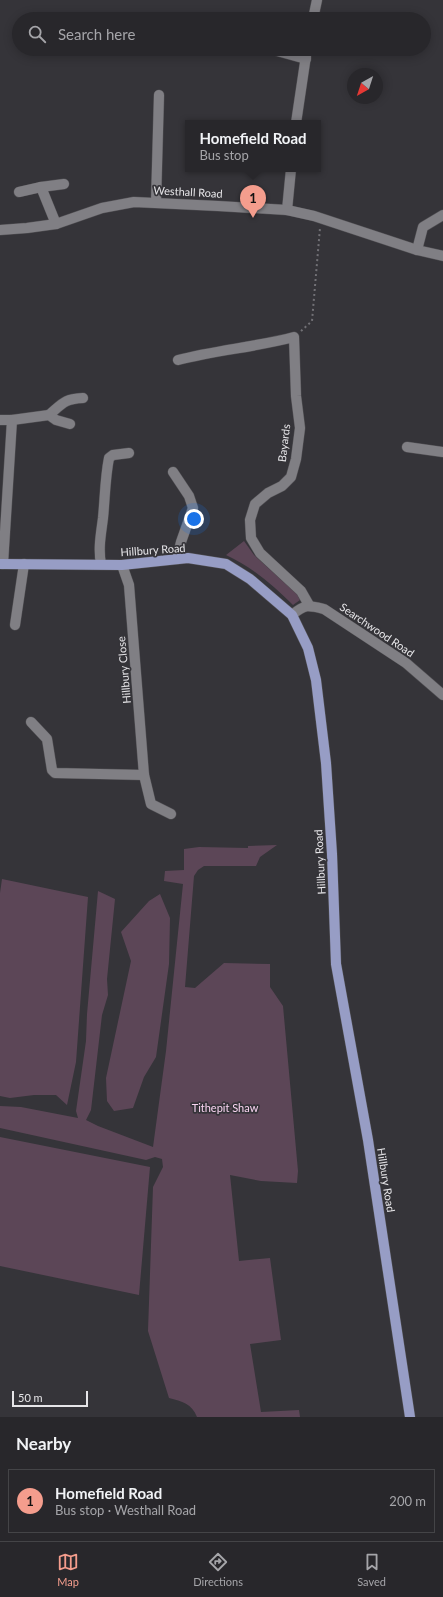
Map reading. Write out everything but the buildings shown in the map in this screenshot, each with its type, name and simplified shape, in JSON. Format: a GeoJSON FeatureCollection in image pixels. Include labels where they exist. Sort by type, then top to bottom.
{"type":"FeatureCollection","features":[{"type":"Feature","properties":{"kind":"main road","name":"Hillbury Road"},"geometry":{"type":"LineString","coordinates":[[2,564],[122,565],[188,558],[226,564],[250,579],[292,615],[308,648],[316,680],[326,763],[332,854],[336,964],[368,1140],[410,1417]]}},
{"type":"Feature","properties":{"kind":"street"},"geometry":{"type":"LineString","coordinates":[[314,12],[317,0]]}},
{"type":"Feature","properties":{"kind":"street"},"geometry":{"type":"LineString","coordinates":[[296,120],[307,56]]}},
{"type":"Feature","properties":{"kind":"street"},"geometry":{"type":"LineString","coordinates":[[156,202],[159,96]]}},
{"type":"Feature","properties":{"kind":"street"},"geometry":{"type":"LineString","coordinates":[[287,210],[291,172]]}},
{"type":"Feature","properties":{"kind":"street"},"geometry":{"type":"LineString","coordinates":[[19,192],[64,184]]}},
{"type":"Feature","properties":{"kind":"street"},"geometry":{"type":"LineString","coordinates":[[41,187],[56,224]]}},
{"type":"Feature","properties":{"kind":"street","name":"Westhall Road"},"geometry":{"type":"LineString","coordinates":[[0,230],[56,224],[102,208],[134,202],[156,202],[287,210],[322,218],[417,250],[443,256]]}},
{"type":"Feature","properties":{"kind":"street"},"geometry":{"type":"LineString","coordinates":[[417,250],[423,227],[443,215]]}},
{"type":"Feature","properties":{"kind":"street"},"geometry":{"type":"LineString","coordinates":[[178,360],[242,347],[268,344],[294,337]]}},
{"type":"Feature","properties":{"kind":"street","name":"Bayards"},"geometry":{"type":"LineString","coordinates":[[294,337],[296,396],[300,428],[296,460],[291,477],[282,486],[268,493],[255,504],[250,520],[251,538],[260,553],[301,592],[309,605]]}},
{"type":"Feature","properties":{"kind":"street"},"geometry":{"type":"LineString","coordinates":[[0,420],[12,420],[49,415],[64,401],[74,398],[83,398]]}},
{"type":"Feature","properties":{"kind":"street"},"geometry":{"type":"LineString","coordinates":[[49,415],[56,420],[70,424]]}},
{"type":"Feature","properties":{"kind":"street"},"geometry":{"type":"LineString","coordinates":[[2,564],[12,420]]}},
{"type":"Feature","properties":{"kind":"street"},"geometry":{"type":"LineString","coordinates":[[407,447],[443,452]]}},
{"type":"Feature","properties":{"kind":"street"},"geometry":{"type":"LineString","coordinates":[[101,564],[98,551],[103,518],[106,473],[109,458],[113,455],[130,453]]}},
{"type":"Feature","properties":{"kind":"street"},"geometry":{"type":"LineString","coordinates":[[173,472],[189,496],[193,508],[181,542],[177,559]]}},
{"type":"Feature","properties":{"kind":"street"},"geometry":{"type":"LineString","coordinates":[[15,625],[24,564]]}},
{"type":"Feature","properties":{"kind":"street","name":"Hillbury Close"},"geometry":{"type":"LineString","coordinates":[[122,565],[129,585],[144,775],[151,804],[171,814]]}},
{"type":"Feature","properties":{"kind":"street"},"geometry":{"type":"LineString","coordinates":[[292,615],[300,608],[309,605]]}},
{"type":"Feature","properties":{"kind":"street","name":"Searchwood Road"},"geometry":{"type":"LineString","coordinates":[[309,605],[324,609],[406,662],[443,695]]}},
{"type":"Feature","properties":{"kind":"street"},"geometry":{"type":"LineString","coordinates":[[30,722],[48,739],[52,770],[55,773],[144,775]]}},
{"type":"Feature","properties":{"kind":"path"},"geometry":{"type":"LineString","coordinates":[[294,337],[312,321],[322,218]]}},
{"type":"Feature","properties":{"kind":"green space"},"geometry":{"type":"Polygon","coordinates":[[[244,541],[254,555],[297,594],[300,600],[293,605],[262,577],[245,565],[226,555],[244,541]]]}},
{"type":"Feature","properties":{"kind":"green space","name":"Tithepit Shaw"},"geometry":{"type":"Polygon","coordinates":[[[277,845],[260,857],[256,866],[204,866],[198,870],[194,876],[185,987],[195,988],[224,963],[270,964],[270,987],[283,1006],[298,1171],[297,1183],[261,1181],[230,1175],[239,1261],[270,1258],[281,1340],[250,1344],[261,1412],[299,1410],[300,1417],[197,1417],[189,1406],[178,1400],[169,1398],[148,1331],[153,1187],[163,1167],[162,1159],[155,1157],[146,1160],[0,1128],[0,1106],[21,1107],[78,1118],[76,1111],[86,1041],[98,891],[115,899],[107,979],[108,995],[102,1015],[91,1110],[86,1120],[153,1147],[166,1051],[183,884],[164,881],[165,871],[184,870],[184,849],[199,847],[248,848],[248,846],[277,845]]]}},
{"type":"Feature","properties":{"kind":"green space"},"geometry":{"type":"Polygon","coordinates":[[[2,879],[88,897],[76,1062],[67,1105],[56,1095],[34,1095],[10,1098],[0,1096],[0,893],[2,879]]]}},
{"type":"Feature","properties":{"kind":"green space"},"geometry":{"type":"Polygon","coordinates":[[[160,894],[170,918],[169,964],[156,1057],[144,1077],[133,1108],[114,1111],[107,1101],[106,1078],[131,961],[121,932],[149,901],[160,894]]]}},
{"type":"Feature","properties":{"kind":"green space"},"geometry":{"type":"Polygon","coordinates":[[[0,1137],[150,1167],[139,1295],[0,1266],[0,1137]]]}},
{"type":"Feature","properties":{"kind":"place","name":"Homefield Road"},"geometry":{"type":"Point","coordinates":[253,218]}}]}
